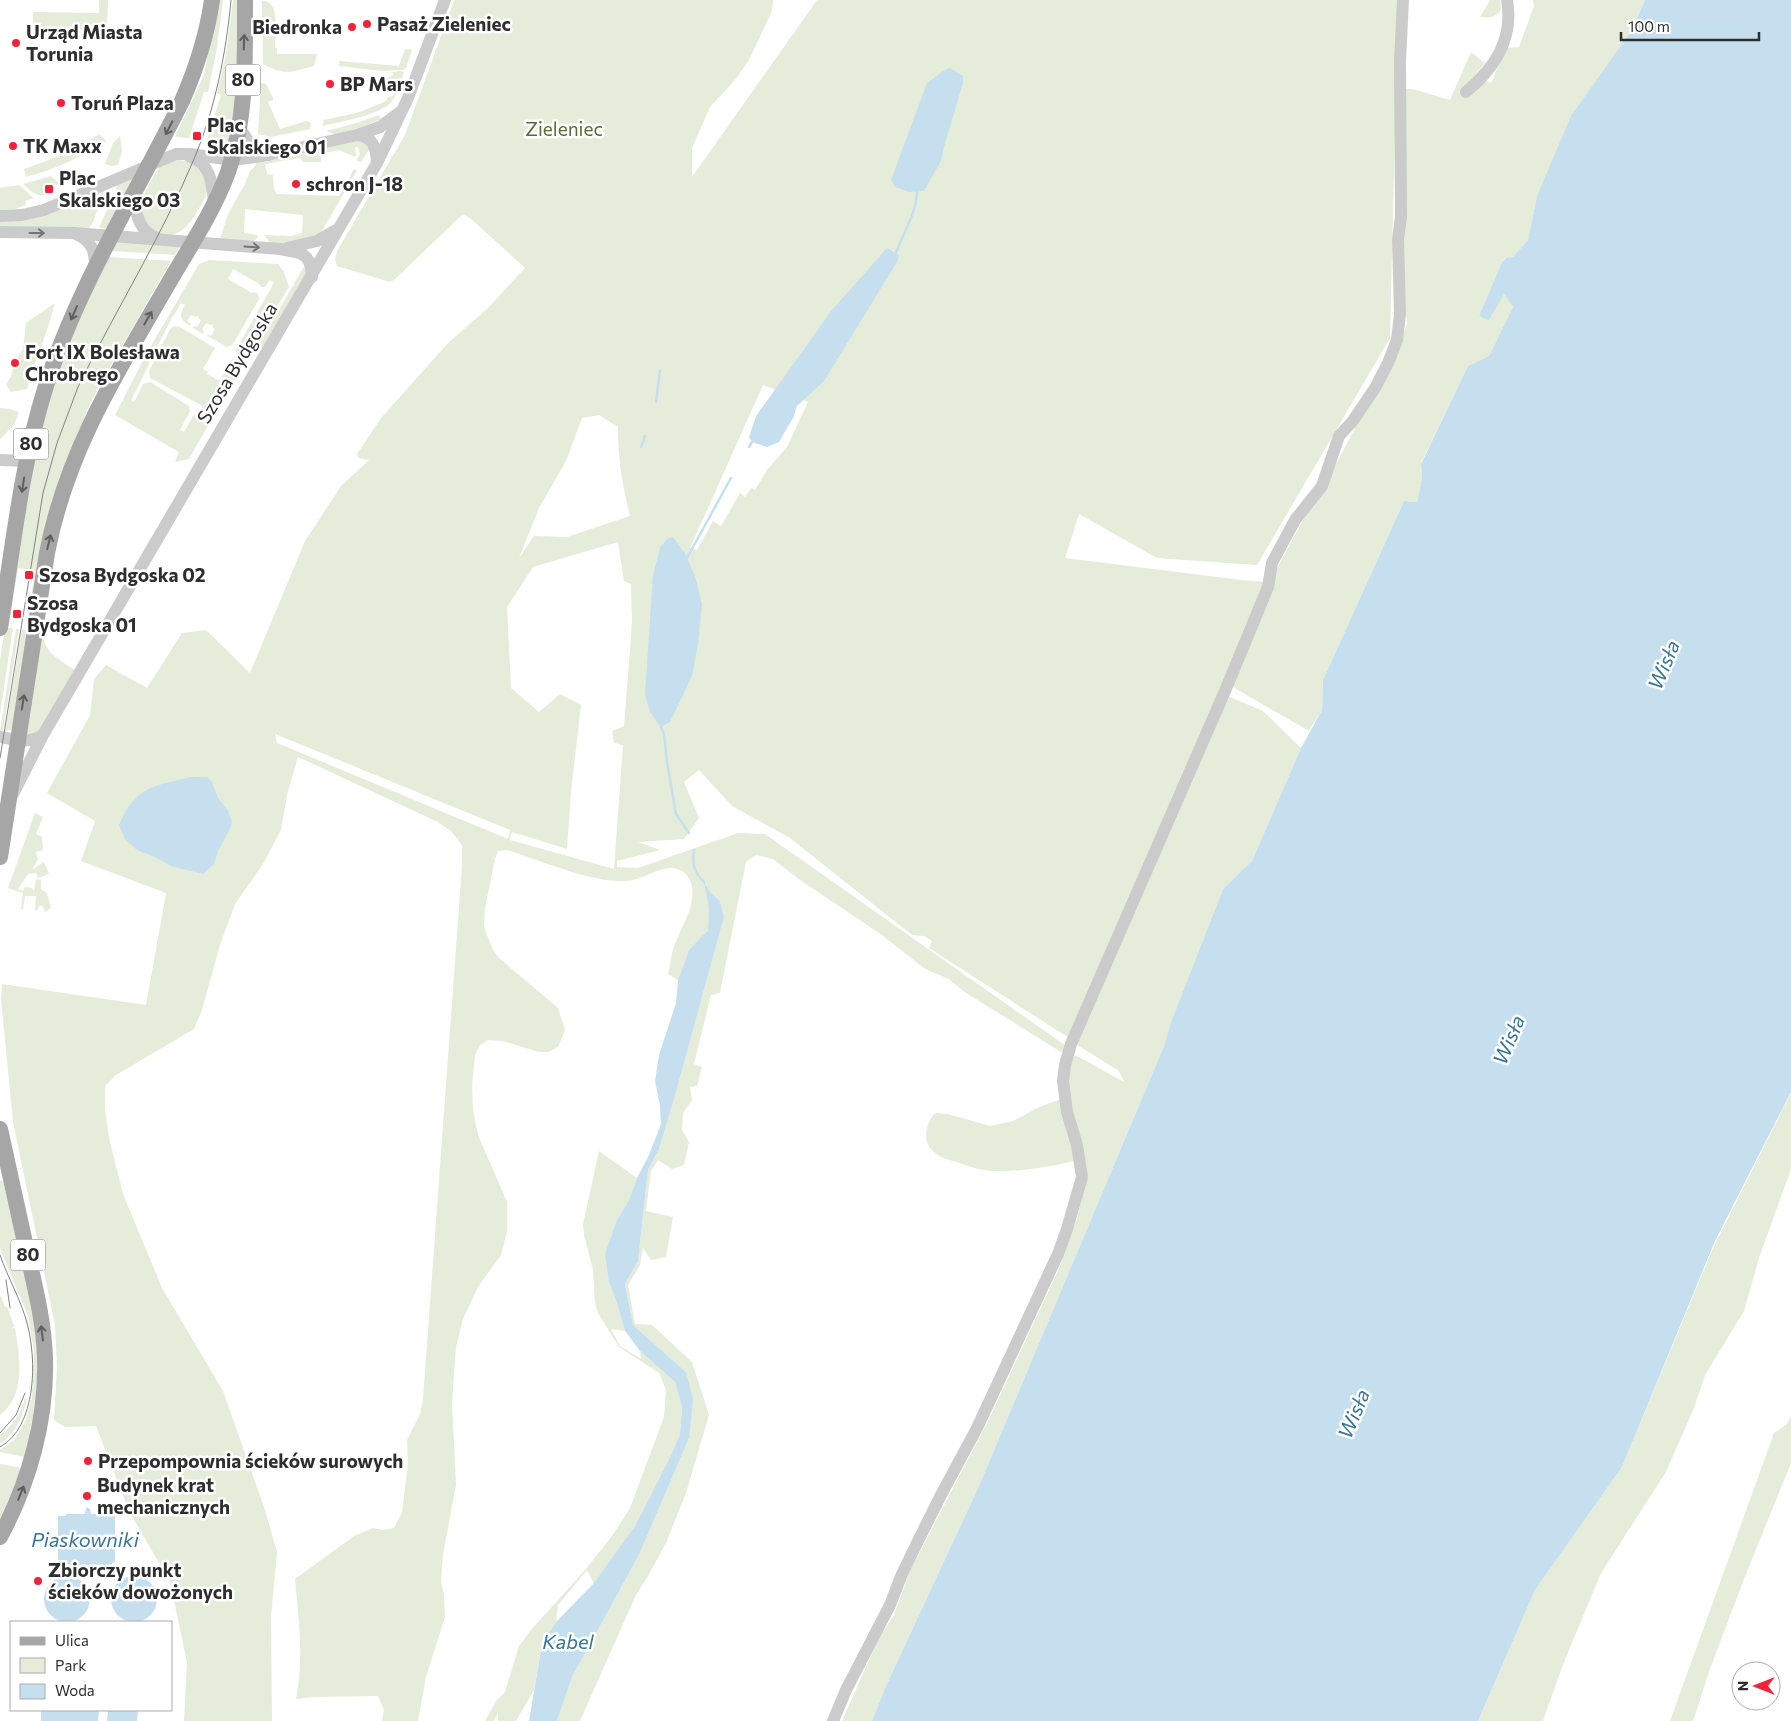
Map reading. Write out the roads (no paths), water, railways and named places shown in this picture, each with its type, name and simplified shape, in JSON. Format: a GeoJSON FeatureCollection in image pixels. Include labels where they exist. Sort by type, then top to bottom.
{"type":"FeatureCollection","features":[{"type":"Feature","properties":{"kind":"main road","name":"80"},"geometry":{"type":"LineString","coordinates":[[0,628],[27,461],[45,390],[59,348],[95,269],[194,75],[212,0]]}},
{"type":"Feature","properties":{"kind":"main road","name":"80"},"geometry":{"type":"LineString","coordinates":[[214,203],[232,160],[239,127],[244,77],[245,0]]}},
{"type":"Feature","properties":{"kind":"main road","name":"Szosa Bydgoska"},"geometry":{"type":"LineString","coordinates":[[0,857],[47,553],[66,480],[98,406],[214,203]]}},
{"type":"Feature","properties":{"kind":"main road","name":"80"},"geometry":{"type":"LineString","coordinates":[[0,1129],[38,1299],[45,1358],[42,1407],[24,1486],[0,1537]]}},
{"type":"Feature","properties":{"kind":"street","name":"Szosa Bydgoska"},"geometry":{"type":"LineString","coordinates":[[8,803],[43,735],[377,163],[404,108],[445,0]]}},
{"type":"Feature","properties":{"kind":"street"},"geometry":{"type":"LineString","coordinates":[[833,1721],[846,1690],[890,1605],[902,1574],[929,1518],[978,1428],[1058,1254],[1067,1229],[1082,1176],[1077,1146],[1067,1112],[1063,1081],[1071,1044],[1225,691],[1268,587],[1272,563],[1295,520],[1322,486],[1336,440],[1352,422],[1375,388],[1398,340],[1400,314],[1398,239],[1401,216],[1400,61],[1403,0]]}},
{"type":"Feature","properties":{"kind":"street"},"geometry":{"type":"LineString","coordinates":[[1466,92],[1491,68],[1500,53],[1508,18],[1507,0]]}},
{"type":"Feature","properties":{"kind":"street"},"geometry":{"type":"LineString","coordinates":[[0,216],[44,210],[169,156],[182,154],[232,160],[269,155],[358,135],[389,122],[404,108]]}},
{"type":"Feature","properties":{"kind":"street"},"geometry":{"type":"LineString","coordinates":[[239,127],[251,145],[269,155]]}},
{"type":"Feature","properties":{"kind":"street"},"geometry":{"type":"LineString","coordinates":[[358,135],[370,139],[373,143],[376,149],[377,163]]}},
{"type":"Feature","properties":{"kind":"street"},"geometry":{"type":"LineString","coordinates":[[182,154],[195,158],[205,166],[211,176],[214,203]]}},
{"type":"Feature","properties":{"kind":"street"},"geometry":{"type":"LineString","coordinates":[[133,195],[139,222],[151,236],[162,240]]}},
{"type":"Feature","properties":{"kind":"street"},"geometry":{"type":"LineString","coordinates":[[280,249],[309,244],[340,228]]}},
{"type":"Feature","properties":{"kind":"street"},"geometry":{"type":"LineString","coordinates":[[0,232],[74,233],[280,249],[300,253],[308,258],[312,277]]}},
{"type":"Feature","properties":{"kind":"street"},"geometry":{"type":"LineString","coordinates":[[74,233],[87,240],[94,249],[95,269]]}},
{"type":"Feature","properties":{"kind":"street"},"geometry":{"type":"LineString","coordinates":[[0,460],[27,461]]}},
{"type":"Feature","properties":{"kind":"street"},"geometry":{"type":"LineString","coordinates":[[0,737],[34,741],[43,735]]}},
{"type":"Feature","properties":{"kind":"water","name":"Wisła"},"geometry":{"type":"Polygon","coordinates":[[[1645,0],[1791,0],[1791,1092],[1715,1241],[1622,1467],[1535,1590],[1478,1721],[872,1721],[886,1686],[979,1486],[1164,1046],[1171,1022],[1223,889],[1252,861],[1301,748],[1322,710],[1323,680],[1404,501],[1417,502],[1422,478],[1421,464],[1468,366],[1489,356],[1513,307],[1504,294],[1489,320],[1479,316],[1502,262],[1506,258],[1513,257],[1528,240],[1537,196],[1571,116],[1632,30],[1645,0]]]}},
{"type":"Feature","properties":{"kind":"water"},"geometry":{"type":"Polygon","coordinates":[[[950,68],[963,76],[963,83],[941,161],[924,191],[909,192],[895,187],[891,180],[927,83],[950,68]]]}},
{"type":"Feature","properties":{"kind":"water"},"geometry":{"type":"Polygon","coordinates":[[[887,248],[899,255],[897,262],[824,381],[797,406],[793,418],[779,442],[767,447],[752,442],[749,437],[756,416],[832,310],[887,248]]]}},
{"type":"Feature","properties":{"kind":"water"},"geometry":{"type":"Polygon","coordinates":[[[673,537],[686,555],[695,576],[702,604],[698,644],[692,676],[670,722],[661,727],[650,712],[645,694],[653,575],[660,548],[667,539],[673,537]]]}},
{"type":"Feature","properties":{"kind":"water"},"geometry":{"type":"Polygon","coordinates":[[[191,777],[207,777],[212,782],[218,798],[228,811],[232,822],[214,864],[203,874],[171,866],[137,850],[125,839],[119,825],[132,802],[139,795],[156,786],[191,777]]]}},
{"type":"Feature","properties":{"kind":"water","name":"Kabel"},"geometry":{"type":"Polygon","coordinates":[[[704,882],[710,892],[720,901],[724,917],[675,1096],[659,1149],[648,1170],[638,1261],[625,1284],[633,1325],[686,1372],[693,1399],[689,1438],[639,1555],[572,1677],[557,1721],[529,1721],[542,1644],[556,1622],[594,1583],[635,1526],[680,1434],[682,1407],[675,1382],[640,1351],[625,1331],[609,1282],[605,1254],[617,1220],[629,1200],[661,1124],[655,1081],[659,1055],[676,1003],[678,980],[689,950],[708,930],[709,909],[704,882]]]}},
{"type":"Feature","properties":{"kind":"water","name":"Piaskowniki"},"geometry":{"type":"Polygon","coordinates":[[[86,1507],[90,1509],[91,1514],[115,1516],[115,1562],[112,1563],[112,1566],[103,1566],[102,1575],[105,1575],[102,1580],[96,1576],[99,1574],[97,1566],[62,1566],[62,1563],[58,1563],[58,1516],[85,1514],[86,1507]]]}},
{"type":"Feature","properties":{"kind":"water"},"geometry":{"type":"Polygon","coordinates":[[[67,1576],[80,1580],[86,1586],[90,1599],[86,1612],[80,1618],[71,1621],[54,1618],[48,1612],[44,1599],[48,1586],[54,1580],[67,1576]]]}},
{"type":"Feature","properties":{"kind":"water"},"geometry":{"type":"Polygon","coordinates":[[[134,1576],[147,1580],[153,1586],[157,1599],[153,1612],[147,1618],[138,1621],[121,1618],[115,1612],[111,1599],[115,1586],[121,1580],[134,1576]]]}},
{"type":"Feature","properties":{"kind":"water"},"geometry":{"type":"Polygon","coordinates":[[[41,1711],[99,1711],[98,1721],[41,1721],[41,1711]]]}},
{"type":"Feature","properties":{"kind":"water"},"geometry":{"type":"Polygon","coordinates":[[[108,1711],[138,1711],[137,1721],[107,1721],[108,1711]]]}},
{"type":"Feature","properties":{"kind":"waterway"},"geometry":{"type":"LineString","coordinates":[[896,253],[915,207],[917,191]]}},
{"type":"Feature","properties":{"kind":"waterway"},"geometry":{"type":"LineString","coordinates":[[656,402],[660,371]]}},
{"type":"Feature","properties":{"kind":"waterway"},"geometry":{"type":"LineString","coordinates":[[641,447],[645,436]]}},
{"type":"Feature","properties":{"kind":"waterway"},"geometry":{"type":"LineString","coordinates":[[749,447],[752,442]]}},
{"type":"Feature","properties":{"kind":"waterway"},"geometry":{"type":"LineString","coordinates":[[687,558],[731,478]]}},
{"type":"Feature","properties":{"kind":"waterway"},"geometry":{"type":"LineString","coordinates":[[661,727],[664,734],[676,814],[689,833]]}},
{"type":"Feature","properties":{"kind":"waterway"},"geometry":{"type":"LineString","coordinates":[[694,850],[694,868],[704,882]]}},
{"type":"Feature","properties":{"kind":"tram line"},"geometry":{"type":"LineString","coordinates":[[0,758],[43,493],[57,443],[78,387],[153,246],[194,159],[214,101],[226,41],[231,0]]}},
{"type":"Feature","properties":{"kind":"tram line"},"geometry":{"type":"LineString","coordinates":[[0,1255],[27,1323],[33,1373],[31,1391],[21,1424],[12,1437],[0,1447]]}},
{"type":"Feature","properties":{"kind":"tram line"},"geometry":{"type":"LineString","coordinates":[[6,1280],[10,1308]]}},
{"type":"Feature","properties":{"kind":"tram line"},"geometry":{"type":"LineString","coordinates":[[0,1433],[16,1415],[25,1393]]}},
{"type":"Feature","properties":{"kind":"place","name":"Pasaż Zieleniec"},"geometry":{"type":"Point","coordinates":[367,24]}},
{"type":"Feature","properties":{"kind":"place","name":"Biedronka"},"geometry":{"type":"Point","coordinates":[352,27]}},
{"type":"Feature","properties":{"kind":"place","name":"Urząd Miasta Torunia"},"geometry":{"type":"Point","coordinates":[16,43]}},
{"type":"Feature","properties":{"kind":"place","name":"BP Mars"},"geometry":{"type":"Point","coordinates":[330,84]}},
{"type":"Feature","properties":{"kind":"place","name":"Toruń Plaza"},"geometry":{"type":"Point","coordinates":[61,103]}},
{"type":"Feature","properties":{"kind":"place","name":"Plac Skalskiego 01"},"geometry":{"type":"Point","coordinates":[197,136]}},
{"type":"Feature","properties":{"kind":"place","name":"TK Maxx"},"geometry":{"type":"Point","coordinates":[13,146]}},
{"type":"Feature","properties":{"kind":"place","name":"schron J-18"},"geometry":{"type":"Point","coordinates":[296,184]}},
{"type":"Feature","properties":{"kind":"place","name":"Plac Skalskiego 03"},"geometry":{"type":"Point","coordinates":[49,189]}},
{"type":"Feature","properties":{"kind":"place","name":"Fort IX Bolesława Chrobrego"},"geometry":{"type":"Point","coordinates":[15,363]}},
{"type":"Feature","properties":{"kind":"place","name":"Szosa Bydgoska 02"},"geometry":{"type":"Point","coordinates":[29,575]}},
{"type":"Feature","properties":{"kind":"place","name":"Szosa Bydgoska 01"},"geometry":{"type":"Point","coordinates":[17,614]}},
{"type":"Feature","properties":{"kind":"place","name":"Przepompownia ścieków surowych"},"geometry":{"type":"Point","coordinates":[88,1461]}},
{"type":"Feature","properties":{"kind":"place","name":"Budynek krat mechanicznych"},"geometry":{"type":"Point","coordinates":[87,1496]}},
{"type":"Feature","properties":{"kind":"place","name":"Zbiorczy punkt ścieków dowożonych"},"geometry":{"type":"Point","coordinates":[38,1581]}},
{"type":"Feature","properties":{"kind":"park label","name":"Zieleniec"},"geometry":{"type":"Point","coordinates":[564,129]}}]}
